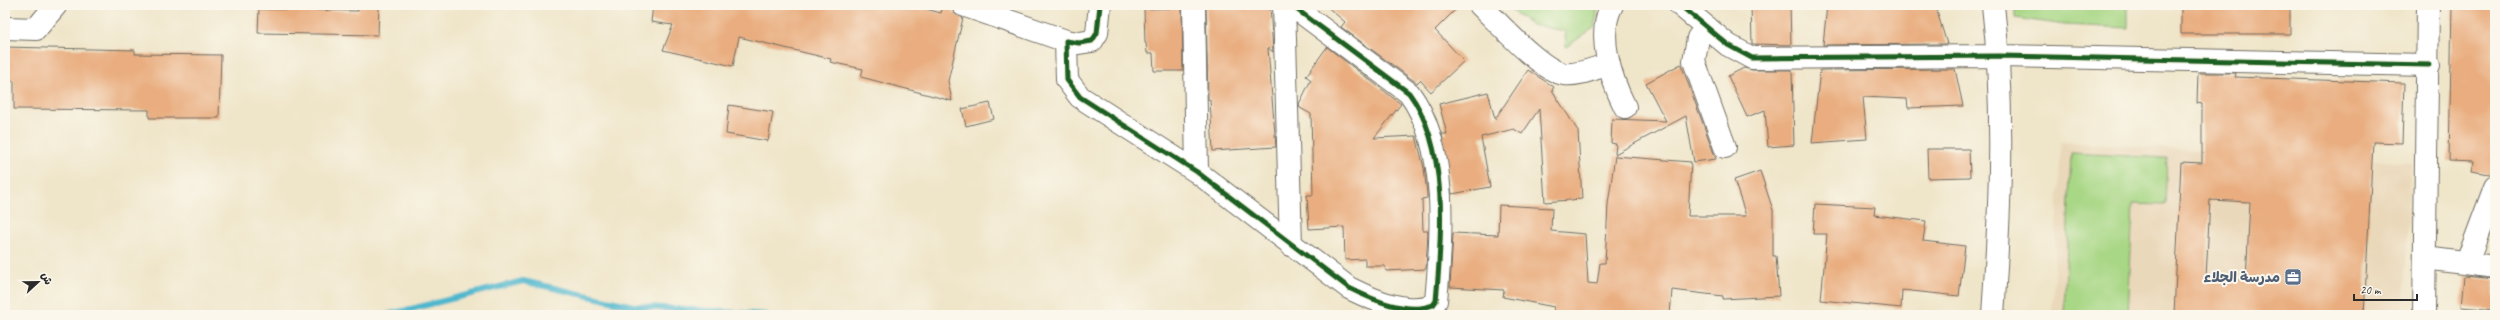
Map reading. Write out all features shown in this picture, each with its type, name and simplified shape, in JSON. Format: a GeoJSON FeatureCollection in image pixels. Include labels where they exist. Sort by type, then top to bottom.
{"type":"FeatureCollection","features":[{"type":"Feature","properties":{"kind":"street"},"geometry":{"type":"LineString","coordinates":[[962,5],[1066,41],[1079,43],[1092,41],[1097,33],[1100,5]]}},
{"type":"Feature","properties":{"kind":"street"},"geometry":{"type":"LineString","coordinates":[[1194,5],[1197,172]]}},
{"type":"Feature","properties":{"kind":"street"},"geometry":{"type":"LineString","coordinates":[[1284,5],[1291,245]]}},
{"type":"Feature","properties":{"kind":"street"},"geometry":{"type":"LineString","coordinates":[[1066,41],[1065,73],[1075,93],[1197,172],[1349,288],[1370,298],[1411,307],[1431,306],[1436,301],[1440,252],[1439,196],[1435,160],[1428,127],[1420,108],[1409,93],[1291,5]]}},
{"type":"Feature","properties":{"kind":"street"},"geometry":{"type":"LineString","coordinates":[[1480,5],[1538,61],[1554,72],[1571,74],[1609,64]]}},
{"type":"Feature","properties":{"kind":"street"},"geometry":{"type":"LineString","coordinates":[[1612,5],[1608,19],[1606,50],[1617,92],[1625,107]]}},
{"type":"Feature","properties":{"kind":"street"},"geometry":{"type":"LineString","coordinates":[[1680,5],[1728,45],[1752,58],[1999,56],[2428,65]]}},
{"type":"Feature","properties":{"kind":"street"},"geometry":{"type":"LineString","coordinates":[[1993,5],[1999,56],[2001,152],[1993,315]]}},
{"type":"Feature","properties":{"kind":"street"},"geometry":{"type":"LineString","coordinates":[[2424,315],[2428,5]]}},
{"type":"Feature","properties":{"kind":"street"},"geometry":{"type":"LineString","coordinates":[[5,28],[36,29],[51,7]]}},
{"type":"Feature","properties":{"kind":"street"},"geometry":{"type":"LineString","coordinates":[[1707,27],[1696,45],[1694,62],[1725,147]]}},
{"type":"Feature","properties":{"kind":"street"},"geometry":{"type":"LineString","coordinates":[[2467,262],[2495,187]]}},
{"type":"Feature","properties":{"kind":"street"},"geometry":{"type":"LineString","coordinates":[[2425,258],[2467,262],[2495,267]]}},
{"type":"Feature","properties":{"kind":"shaded area"},"geometry":{"type":"Polygon","coordinates":[[[2061,142],[2411,163],[2403,315],[2052,315],[2061,142]]]}},
{"type":"Feature","properties":{"kind":"green space"},"geometry":{"type":"Polygon","coordinates":[[[1504,5],[1598,5],[1595,27],[1566,47],[1565,31],[1532,25],[1504,5]]]}},
{"type":"Feature","properties":{"kind":"green space"},"geometry":{"type":"Polygon","coordinates":[[[2015,5],[2128,5],[2128,28],[2065,25],[2015,18],[2015,5]]]}},
{"type":"Feature","properties":{"kind":"green space"},"geometry":{"type":"Polygon","coordinates":[[[2071,153],[2167,158],[2165,205],[2133,204],[2128,315],[2064,315],[2071,153]]]}},
{"type":"Feature","properties":{"kind":"building"},"geometry":{"type":"Polygon","coordinates":[[[358,5],[379,5],[378,35],[258,33],[259,9],[358,11],[358,5]]]}},
{"type":"Feature","properties":{"kind":"building"},"geometry":{"type":"Polygon","coordinates":[[[653,5],[911,5],[941,13],[943,5],[951,5],[954,13],[963,18],[948,81],[952,101],[861,77],[863,69],[830,62],[831,59],[739,37],[733,66],[663,50],[673,25],[651,22],[653,5]]]}},
{"type":"Feature","properties":{"kind":"building"},"geometry":{"type":"Polygon","coordinates":[[[1206,5],[1270,5],[1273,52],[1268,48],[1276,147],[1213,151],[1210,100],[1208,100],[1206,5]]]}},
{"type":"Feature","properties":{"kind":"building"},"geometry":{"type":"Polygon","coordinates":[[[1325,5],[1460,5],[1435,30],[1464,61],[1431,92],[1420,80],[1417,83],[1341,27],[1345,22],[1325,5]]]}},
{"type":"Feature","properties":{"kind":"building"},"geometry":{"type":"Polygon","coordinates":[[[1751,5],[1790,5],[1791,45],[1752,44],[1751,5]]]}},
{"type":"Feature","properties":{"kind":"building"},"geometry":{"type":"Polygon","coordinates":[[[1827,5],[1935,5],[1947,44],[1823,45],[1827,5]]]}},
{"type":"Feature","properties":{"kind":"building"},"geometry":{"type":"Polygon","coordinates":[[[2181,5],[2290,5],[2290,34],[2181,34],[2181,5]]]}},
{"type":"Feature","properties":{"kind":"building"},"geometry":{"type":"Polygon","coordinates":[[[2452,5],[2495,5],[2495,175],[2472,171],[2473,162],[2449,161],[2452,5]]]}},
{"type":"Feature","properties":{"kind":"building"},"geometry":{"type":"Polygon","coordinates":[[[1182,8],[1183,71],[1154,71],[1153,53],[1147,53],[1145,43],[1144,9],[1182,8]]]}},
{"type":"Feature","properties":{"kind":"building"},"geometry":{"type":"Polygon","coordinates":[[[5,47],[135,50],[135,54],[221,55],[219,118],[149,118],[149,110],[14,109],[14,81],[5,81],[5,47]]]}},
{"type":"Feature","properties":{"kind":"building"},"geometry":{"type":"Polygon","coordinates":[[[1327,47],[1401,104],[1374,138],[1416,136],[1424,168],[1427,194],[1427,198],[1422,199],[1423,231],[1428,231],[1426,269],[1386,271],[1385,266],[1365,266],[1365,259],[1345,260],[1344,227],[1309,229],[1307,195],[1313,195],[1311,114],[1300,108],[1299,104],[1311,80],[1306,76],[1327,47]]]}},
{"type":"Feature","properties":{"kind":"building"},"geometry":{"type":"Polygon","coordinates":[[[1681,64],[1716,159],[1694,162],[1686,116],[1615,154],[1616,144],[1611,143],[1612,119],[1666,121],[1646,83],[1681,64]]]}},
{"type":"Feature","properties":{"kind":"building"},"geometry":{"type":"Polygon","coordinates":[[[1744,68],[1752,70],[1792,70],[1794,145],[1768,147],[1765,110],[1747,117],[1728,76],[1744,68]]]}},
{"type":"Feature","properties":{"kind":"building"},"geometry":{"type":"Polygon","coordinates":[[[1955,69],[1963,106],[1908,108],[1907,99],[1863,97],[1867,139],[1812,143],[1820,70],[1955,69]]]}},
{"type":"Feature","properties":{"kind":"building"},"geometry":{"type":"Polygon","coordinates":[[[1528,70],[1554,87],[1552,90],[1578,131],[1582,199],[1545,202],[1539,109],[1522,134],[1514,129],[1481,137],[1490,187],[1452,194],[1442,134],[1447,134],[1439,104],[1488,92],[1495,119],[1528,70]]]}},
{"type":"Feature","properties":{"kind":"building"},"geometry":{"type":"Polygon","coordinates":[[[2198,73],[2236,73],[2235,77],[2404,83],[2402,143],[2373,142],[2364,315],[2174,315],[2181,162],[2202,163],[2202,104],[2197,103],[2198,73]],[[2210,200],[2206,278],[2246,280],[2250,202],[2210,200]]]}},
{"type":"Feature","properties":{"kind":"building"},"geometry":{"type":"Polygon","coordinates":[[[990,103],[994,119],[966,126],[962,109],[990,103]]]}},
{"type":"Feature","properties":{"kind":"building"},"geometry":{"type":"Polygon","coordinates":[[[729,105],[773,112],[768,141],[726,134],[729,105]]]}},
{"type":"Feature","properties":{"kind":"building"},"geometry":{"type":"Polygon","coordinates":[[[1927,149],[1969,149],[1970,177],[1928,178],[1927,149]]]}},
{"type":"Feature","properties":{"kind":"building"},"geometry":{"type":"Polygon","coordinates":[[[1615,156],[1691,162],[1688,216],[1746,216],[1734,180],[1760,171],[1773,210],[1773,256],[1776,256],[1779,296],[1723,299],[1723,296],[1672,290],[1670,315],[1553,315],[1554,307],[1503,297],[1504,290],[1450,287],[1453,233],[1498,235],[1499,205],[1552,208],[1551,231],[1585,234],[1588,283],[1597,284],[1600,263],[1605,263],[1608,204],[1615,156]]]}},
{"type":"Feature","properties":{"kind":"building"},"geometry":{"type":"Polygon","coordinates":[[[1815,204],[1875,207],[1874,215],[1926,221],[1923,241],[1965,246],[1959,296],[1902,290],[1901,308],[1821,300],[1827,234],[1813,234],[1815,204]]]}},
{"type":"Feature","properties":{"kind":"building"},"geometry":{"type":"Polygon","coordinates":[[[2464,276],[2495,279],[2495,310],[2461,307],[2464,276]]]}},
{"type":"Feature","properties":{"kind":"waterway"},"geometry":{"type":"LineString","coordinates":[[387,315],[523,281],[633,306],[766,315]]}},
{"type":"Feature","properties":{"kind":"cycle path"},"geometry":{"type":"LineString","coordinates":[[1100,5],[1097,33],[1092,41],[1079,43],[1066,41],[1067,80],[1080,97],[1197,172],[1349,288],[1390,305],[1412,308],[1423,308],[1433,305],[1436,301],[1440,249],[1440,193],[1437,166],[1431,139],[1422,115],[1409,93],[1291,5]]}},
{"type":"Feature","properties":{"kind":"cycle path"},"geometry":{"type":"LineString","coordinates":[[1680,5],[1728,45],[1752,58],[1999,56],[2429,65]]}},
{"type":"Feature","properties":{"kind":"place","name":"مدرسة الجلاء"},"geometry":{"type":"Point","coordinates":[2293,277]}}]}
